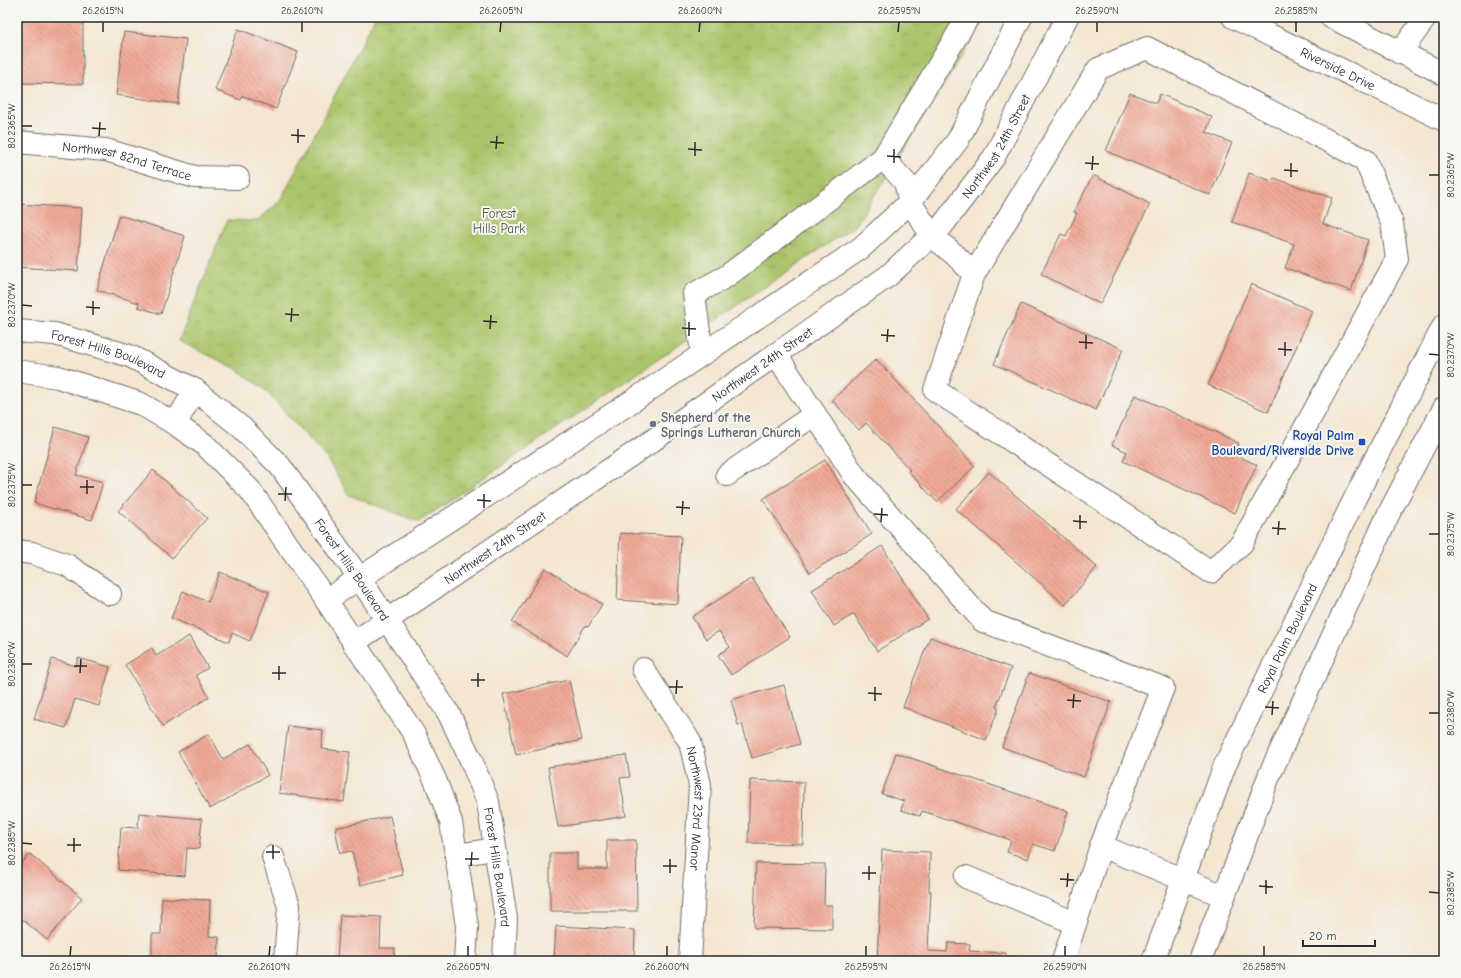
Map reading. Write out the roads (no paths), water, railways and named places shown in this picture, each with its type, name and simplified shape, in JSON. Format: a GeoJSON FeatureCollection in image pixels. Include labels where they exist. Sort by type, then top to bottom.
{"type":"FeatureCollection","features":[{"type":"Feature","properties":{"kind":"street"},"geometry":{"type":"LineString","coordinates":[[702,354],[694,294],[727,276],[883,158],[968,17]]}},
{"type":"Feature","properties":{"kind":"street"},"geometry":{"type":"LineString","coordinates":[[326,600],[861,248],[910,202],[958,140],[1021,17]]}},
{"type":"Feature","properties":{"kind":"street","name":"Northwest 24th Street"},"geometry":{"type":"LineString","coordinates":[[353,643],[649,443],[888,276],[942,226],[994,157],[1067,17]]}},
{"type":"Feature","properties":{"kind":"street","name":"Riverside Drive"},"geometry":{"type":"LineString","coordinates":[[1233,17],[1444,120]]}},
{"type":"Feature","properties":{"kind":"street"},"geometry":{"type":"LineString","coordinates":[[1331,17],[1444,74]]}},
{"type":"Feature","properties":{"kind":"street"},"geometry":{"type":"LineString","coordinates":[[1400,53],[1426,17]]}},
{"type":"Feature","properties":{"kind":"street"},"geometry":{"type":"LineString","coordinates":[[1147,48],[1366,160],[1392,222],[1397,259],[1242,543],[1211,572],[935,390],[974,274],[1098,69],[1147,48]]}},
{"type":"Feature","properties":{"kind":"street","name":"Northwest 82nd Terrace"},"geometry":{"type":"LineString","coordinates":[[17,142],[106,150],[195,177],[238,178]]}},
{"type":"Feature","properties":{"kind":"street"},"geometry":{"type":"LineString","coordinates":[[883,158],[905,182],[910,202],[932,236],[954,254],[974,274]]}},
{"type":"Feature","properties":{"kind":"street","name":"Royal Palm Boulevard"},"geometry":{"type":"LineString","coordinates":[[1153,961],[1225,765],[1355,498],[1444,325]]}},
{"type":"Feature","properties":{"kind":"street","name":"Forest Hills Boulevard"},"geometry":{"type":"LineString","coordinates":[[17,331],[55,334],[130,356],[195,390],[242,428],[280,466],[360,579],[449,714],[471,760],[488,802],[506,919],[504,961]]}},
{"type":"Feature","properties":{"kind":"street"},"geometry":{"type":"LineString","coordinates":[[776,354],[854,475],[983,621],[1163,688],[1101,846],[1063,961]]}},
{"type":"Feature","properties":{"kind":"street"},"geometry":{"type":"LineString","coordinates":[[17,371],[58,377],[141,404],[175,424],[204,444],[250,490],[326,600],[414,734],[436,782],[450,822],[456,855],[467,926],[465,961]]}},
{"type":"Feature","properties":{"kind":"street"},"geometry":{"type":"LineString","coordinates":[[175,424],[195,390]]}},
{"type":"Feature","properties":{"kind":"street"},"geometry":{"type":"LineString","coordinates":[[1200,961],[1272,769],[1389,513],[1444,408]]}},
{"type":"Feature","properties":{"kind":"street"},"geometry":{"type":"LineString","coordinates":[[727,475],[815,414]]}},
{"type":"Feature","properties":{"kind":"street"},"geometry":{"type":"LineString","coordinates":[[17,551],[32,553],[67,565],[110,594]]}},
{"type":"Feature","properties":{"kind":"street","name":"Northwest 23rd Manor"},"geometry":{"type":"LineString","coordinates":[[643,670],[690,742],[700,785],[690,961]]}},
{"type":"Feature","properties":{"kind":"street"},"geometry":{"type":"LineString","coordinates":[[1101,846],[1183,878],[1224,896]]}},
{"type":"Feature","properties":{"kind":"street"},"geometry":{"type":"LineString","coordinates":[[456,855],[495,849]]}},
{"type":"Feature","properties":{"kind":"street"},"geometry":{"type":"LineString","coordinates":[[274,857],[289,906],[285,961]]}},
{"type":"Feature","properties":{"kind":"street"},"geometry":{"type":"LineString","coordinates":[[966,876],[1076,923]]}},
{"type":"Feature","properties":{"kind":"place","name":"Shepherd of the Springs Lutheran Church"},"geometry":{"type":"Point","coordinates":[653,424]}},
{"type":"Feature","properties":{"kind":"place","name":"Royal Palm Boulevard/Riverside Drive"},"geometry":{"type":"Point","coordinates":[1362,442]}},
{"type":"Feature","properties":{"kind":"park label","name":"Forest Hills Park"},"geometry":{"type":"Point","coordinates":[499,220]}}]}
